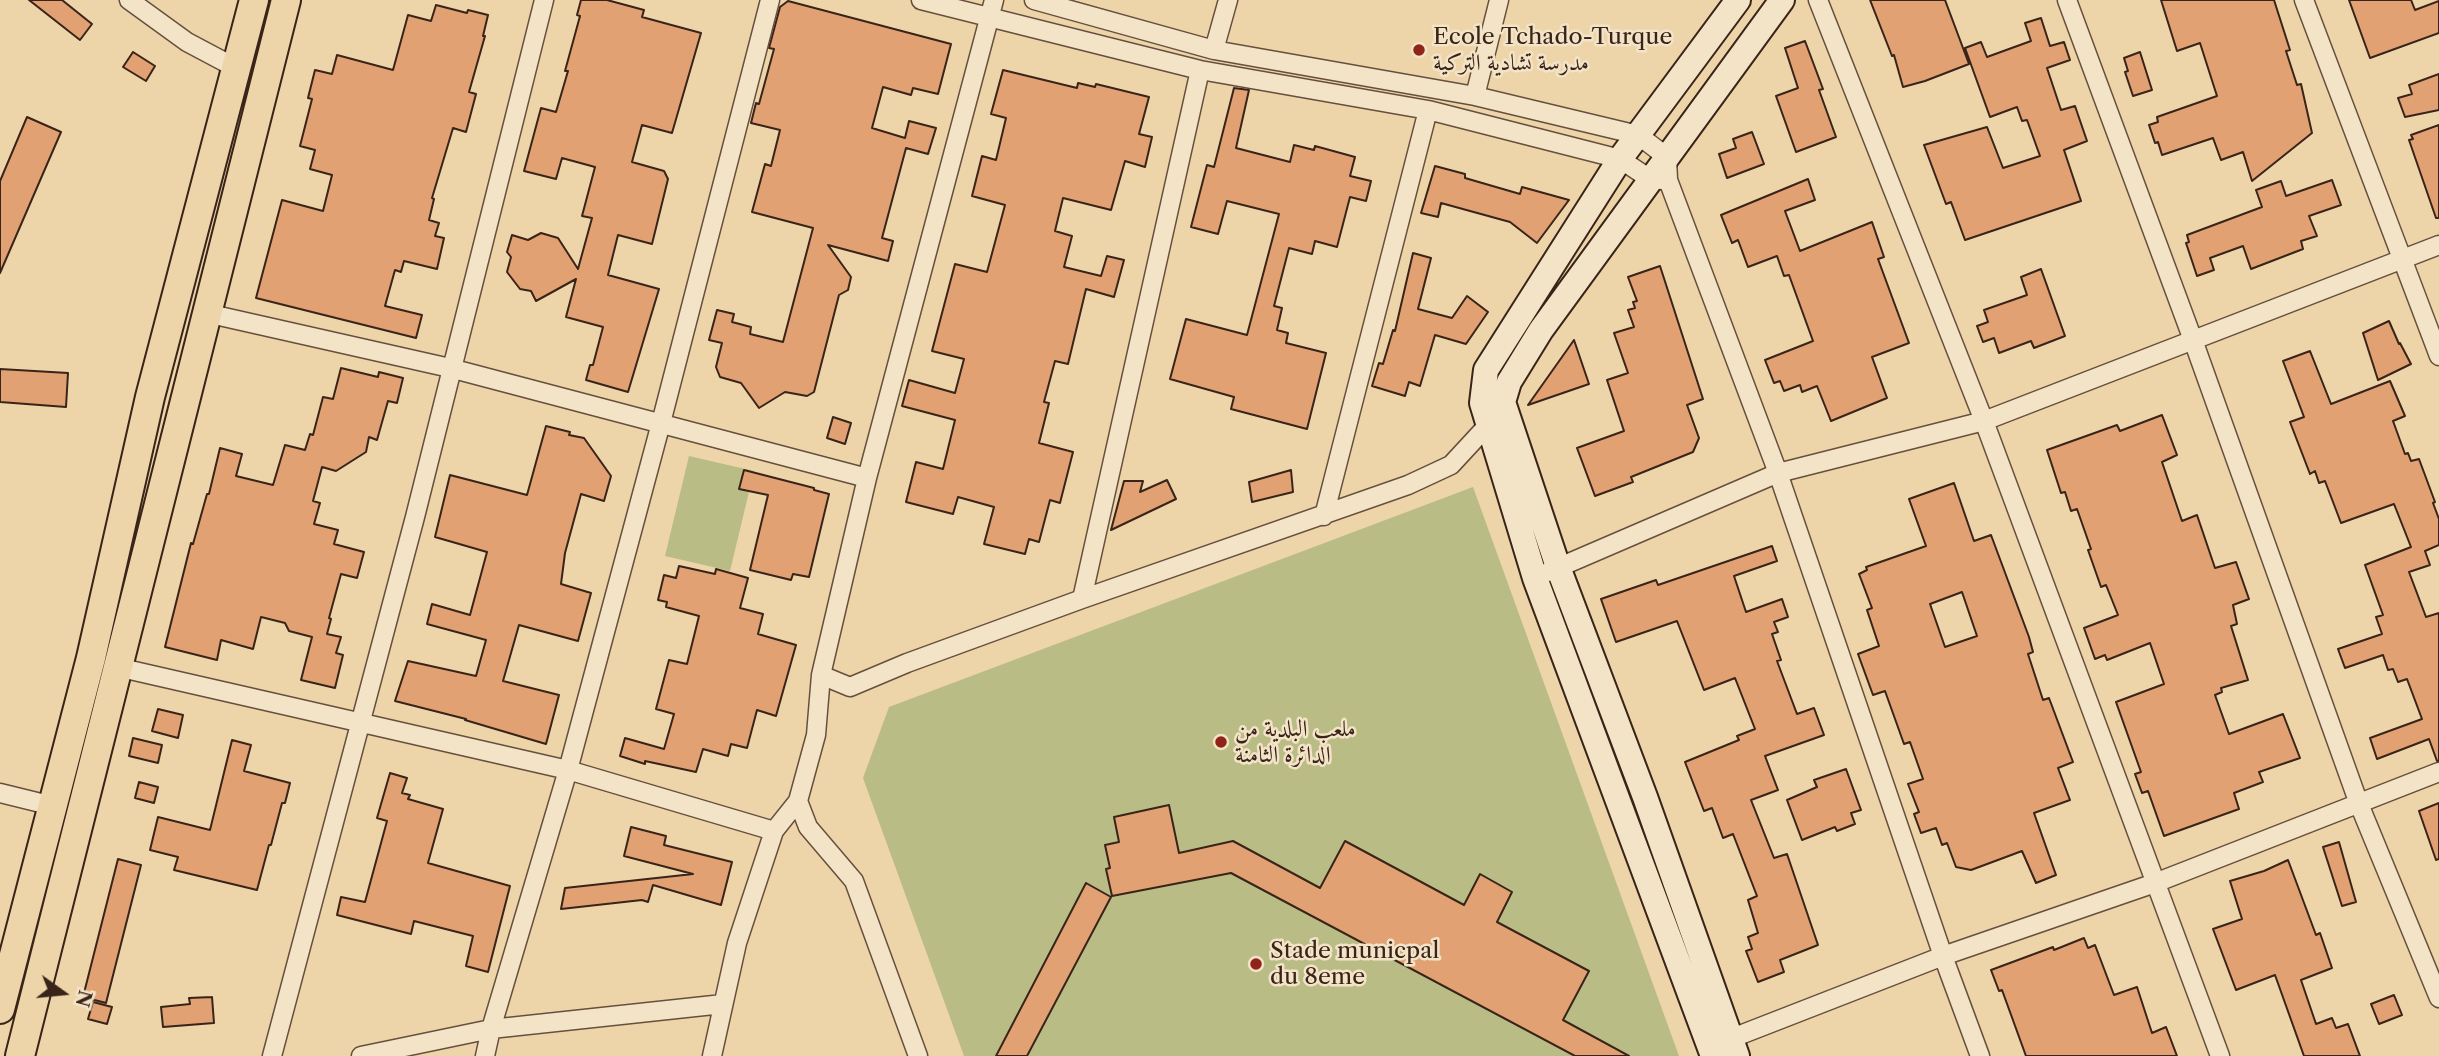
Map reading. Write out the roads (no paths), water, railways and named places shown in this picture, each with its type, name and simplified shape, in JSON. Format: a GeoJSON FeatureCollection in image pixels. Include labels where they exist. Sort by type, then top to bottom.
{"type":"FeatureCollection","features":[{"type":"Feature","properties":{"kind":"main road"},"geometry":{"type":"LineString","coordinates":[[0,1009],[91,658],[150,397],[254,0]]}},
{"type":"Feature","properties":{"kind":"main road"},"geometry":{"type":"LineString","coordinates":[[20,1056],[286,0]]}},
{"type":"Feature","properties":{"kind":"street"},"geometry":{"type":"LineString","coordinates":[[129,0],[187,42],[236,68]]}},
{"type":"Feature","properties":{"kind":"street"},"geometry":{"type":"LineString","coordinates":[[272,1056],[415,517],[450,368],[544,0]]}},
{"type":"Feature","properties":{"kind":"street"},"geometry":{"type":"LineString","coordinates":[[485,1056],[568,770],[770,0]]}},
{"type":"Feature","properties":{"kind":"street"},"geometry":{"type":"LineString","coordinates":[[921,0],[991,8],[1200,70],[1428,110],[1662,172]]}},
{"type":"Feature","properties":{"kind":"street"},"geometry":{"type":"LineString","coordinates":[[1034,0],[1214,50],[1475,96],[1638,135],[1662,172],[1778,473],[1943,956],[1980,1056]]}},
{"type":"Feature","properties":{"kind":"street"},"geometry":{"type":"LineString","coordinates":[[1214,50],[1228,0]]}},
{"type":"Feature","properties":{"kind":"street"},"geometry":{"type":"LineString","coordinates":[[1475,96],[1499,0]]}},
{"type":"Feature","properties":{"kind":"street"},"geometry":{"type":"LineString","coordinates":[[1723,1050],[1535,578],[1482,403],[1486,370],[1620,159],[1738,0]]}},
{"type":"Feature","properties":{"kind":"street"},"geometry":{"type":"LineString","coordinates":[[1723,1050],[1645,797],[1558,566],[1503,402],[1509,382],[1541,330],[1662,172],[1782,0]]}},
{"type":"Feature","properties":{"kind":"street"},"geometry":{"type":"LineString","coordinates":[[1818,0],[1984,421],[2220,1056]]}},
{"type":"Feature","properties":{"kind":"street"},"geometry":{"type":"LineString","coordinates":[[2067,0],[2193,340],[2358,804],[2439,998]]}},
{"type":"Feature","properties":{"kind":"street"},"geometry":{"type":"LineString","coordinates":[[2304,0],[2439,356]]}},
{"type":"Feature","properties":{"kind":"street"},"geometry":{"type":"LineString","coordinates":[[712,1056],[737,943],[774,831],[798,801],[816,735],[821,675],[867,478],[991,8]]}},
{"type":"Feature","properties":{"kind":"street"},"geometry":{"type":"LineString","coordinates":[[1082,599],[1200,70]]}},
{"type":"Feature","properties":{"kind":"street"},"geometry":{"type":"LineString","coordinates":[[1324,516],[1428,110]]}},
{"type":"Feature","properties":{"kind":"street"},"geometry":{"type":"LineString","coordinates":[[1535,578],[1778,473],[1984,421],[2439,245]]}},
{"type":"Feature","properties":{"kind":"street"},"geometry":{"type":"LineString","coordinates":[[206,313],[450,368],[867,478]]}},
{"type":"Feature","properties":{"kind":"street"},"geometry":{"type":"LineString","coordinates":[[821,675],[850,687],[907,663],[1082,599],[1408,485],[1451,465],[1489,425]]}},
{"type":"Feature","properties":{"kind":"street"},"geometry":{"type":"LineString","coordinates":[[117,667],[568,770],[774,831]]}},
{"type":"Feature","properties":{"kind":"street"},"geometry":{"type":"LineString","coordinates":[[1723,1050],[1943,956],[2155,883],[2439,772]]}},
{"type":"Feature","properties":{"kind":"street"},"geometry":{"type":"LineString","coordinates":[[0,793],[53,806]]}},
{"type":"Feature","properties":{"kind":"street"},"geometry":{"type":"LineString","coordinates":[[798,801],[808,827],[855,881],[918,1056]]}},
{"type":"Feature","properties":{"kind":"street"},"geometry":{"type":"LineString","coordinates":[[361,1056],[491,1029],[723,1004]]}},
{"type":"Feature","properties":{"kind":"place","name":"Ecole Tchado-Turque مدرسة تشادية التركية"},"geometry":{"type":"Point","coordinates":[1419,50]}},
{"type":"Feature","properties":{"kind":"place","name":"ملعب البلدية من الدائرة الثامنة"},"geometry":{"type":"Point","coordinates":[1221,742]}},
{"type":"Feature","properties":{"kind":"place","name":"Stade municpal du 8eme"},"geometry":{"type":"Point","coordinates":[1256,964]}}]}
